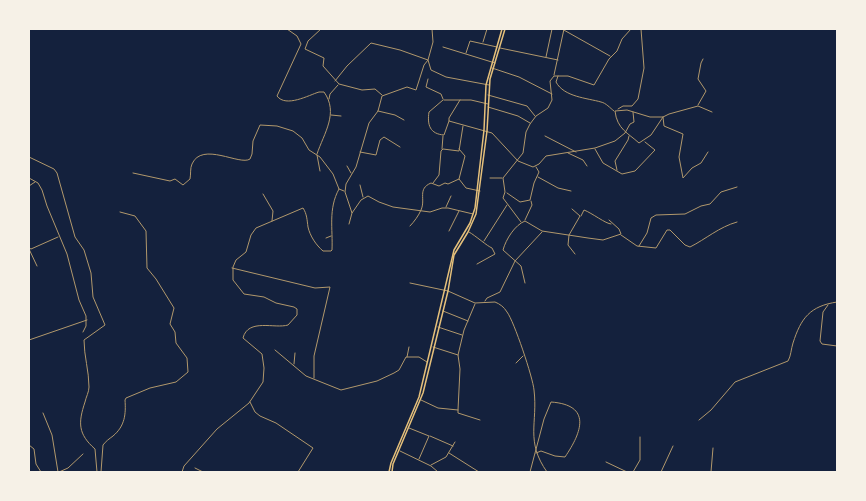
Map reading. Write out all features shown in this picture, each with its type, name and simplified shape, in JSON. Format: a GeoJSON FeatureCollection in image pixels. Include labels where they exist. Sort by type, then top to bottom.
{"type":"FeatureCollection","features":[{"type":"Feature","properties":{"kind":"highway"},"geometry":{"type":"LineString","coordinates":[[391,472],[421,400],[443,311],[454,255],[468,232],[475,214],[480,191],[487,131],[488,107],[486,85],[504,29]]}},
{"type":"Feature","properties":{"kind":"highway"},"geometry":{"type":"LineString","coordinates":[[391,472],[394,455],[415,409],[447,290],[454,250],[475,214],[489,85],[494,63]]}},
{"type":"Feature","properties":{"kind":"street"},"geometry":{"type":"LineString","coordinates":[[287,29],[297,36],[301,44],[277,96],[282,100],[289,101],[319,92],[324,92],[329,99]]}},
{"type":"Feature","properties":{"kind":"street"},"geometry":{"type":"LineString","coordinates":[[321,29],[308,41],[305,49],[324,58],[323,66],[339,84],[362,90],[375,89],[382,96]]}},
{"type":"Feature","properties":{"kind":"street"},"geometry":{"type":"LineString","coordinates":[[382,96],[407,87],[416,90],[424,65],[428,60],[433,42],[432,29]]}},
{"type":"Feature","properties":{"kind":"street"},"geometry":{"type":"LineString","coordinates":[[483,42],[487,29]]}},
{"type":"Feature","properties":{"kind":"street"},"geometry":{"type":"LineString","coordinates":[[546,57],[552,29]]}},
{"type":"Feature","properties":{"kind":"street"},"geometry":{"type":"LineString","coordinates":[[562,29],[610,56]]}},
{"type":"Feature","properties":{"kind":"street"},"geometry":{"type":"LineString","coordinates":[[554,76],[568,76],[594,84],[610,56],[617,51],[622,39],[631,29]]}},
{"type":"Feature","properties":{"kind":"street"},"geometry":{"type":"LineString","coordinates":[[615,111],[623,106],[632,106],[638,99],[644,68],[641,29]]}},
{"type":"Feature","properties":{"kind":"street"},"geometry":{"type":"LineString","coordinates":[[490,178],[503,178],[518,161],[523,153],[526,132],[530,124],[536,116],[548,108],[552,94],[550,92],[550,81],[554,76],[564,30]]}},
{"type":"Feature","properties":{"kind":"street"},"geometry":{"type":"LineString","coordinates":[[466,53],[470,41],[479,44],[483,42],[497,47],[558,60]]}},
{"type":"Feature","properties":{"kind":"street"},"geometry":{"type":"LineString","coordinates":[[335,81],[347,66],[371,43],[400,50],[428,60]]}},
{"type":"Feature","properties":{"kind":"street"},"geometry":{"type":"LineString","coordinates":[[443,47],[494,63]]}},
{"type":"Feature","properties":{"kind":"street"},"geometry":{"type":"LineString","coordinates":[[698,106],[706,90],[698,79],[701,62],[703,59]]}},
{"type":"Feature","properties":{"kind":"street"},"geometry":{"type":"LineString","coordinates":[[428,60],[431,70],[437,74],[489,85]]}},
{"type":"Feature","properties":{"kind":"street"},"geometry":{"type":"LineString","coordinates":[[492,68],[520,77],[552,94]]}},
{"type":"Feature","properties":{"kind":"street"},"geometry":{"type":"LineString","coordinates":[[558,76],[556,80],[557,84],[567,92],[593,101],[603,102],[615,111],[625,133],[640,143],[651,135],[664,117]]}},
{"type":"Feature","properties":{"kind":"street"},"geometry":{"type":"LineString","coordinates":[[428,79],[426,87],[441,94],[443,100]]}},
{"type":"Feature","properties":{"kind":"street"},"geometry":{"type":"LineString","coordinates":[[320,171],[317,155],[331,115],[329,99],[330,94],[339,84]]}},
{"type":"Feature","properties":{"kind":"street"},"geometry":{"type":"LineString","coordinates":[[488,95],[527,106],[536,116]]}},
{"type":"Feature","properties":{"kind":"street"},"geometry":{"type":"LineString","coordinates":[[352,213],[345,192],[346,184],[356,167],[369,123],[378,111],[382,96]]}},
{"type":"Feature","properties":{"kind":"street"},"geometry":{"type":"LineString","coordinates":[[442,135],[430,130],[428,116],[431,110],[443,100],[471,100],[487,103]]}},
{"type":"Feature","properties":{"kind":"street"},"geometry":{"type":"LineString","coordinates":[[433,184],[439,175],[442,135],[447,129],[449,121],[448,118],[460,100]]}},
{"type":"Feature","properties":{"kind":"street"},"geometry":{"type":"LineString","coordinates":[[617,110],[633,112],[650,117],[664,117],[698,106],[712,112]]}},
{"type":"Feature","properties":{"kind":"street"},"geometry":{"type":"LineString","coordinates":[[488,107],[518,116],[530,124]]}},
{"type":"Feature","properties":{"kind":"street"},"geometry":{"type":"LineString","coordinates":[[378,111],[395,115],[404,120]]}},
{"type":"Feature","properties":{"kind":"street"},"geometry":{"type":"LineString","coordinates":[[449,121],[492,133],[518,161],[529,167],[536,166],[546,156],[577,152],[615,141],[625,133],[628,126],[634,122],[633,112]]}},
{"type":"Feature","properties":{"kind":"street"},"geometry":{"type":"LineString","coordinates":[[331,115],[341,116]]}},
{"type":"Feature","properties":{"kind":"street"},"geometry":{"type":"LineString","coordinates":[[664,117],[664,126],[683,134],[679,157],[683,178],[692,168],[700,163],[708,152]]}},
{"type":"Feature","properties":{"kind":"street"},"geometry":{"type":"LineString","coordinates":[[133,173],[170,181],[175,179],[183,185],[190,179],[192,162],[196,158],[204,155],[225,155],[243,161],[250,159],[256,132],[261,125],[277,126],[293,131],[302,138],[309,150],[317,155],[333,174],[339,189],[332,209],[332,250],[328,252],[324,251],[315,242],[309,230],[306,212],[303,208],[256,228],[251,235],[246,252],[236,260],[232,268],[233,280],[244,294],[249,296],[264,297],[276,303],[294,307],[297,309],[296,315],[288,325],[276,327],[259,325],[253,326],[244,334],[243,338],[262,354],[264,362],[263,382],[250,402],[217,429],[184,466],[182,472]]}},
{"type":"Feature","properties":{"kind":"street"},"geometry":{"type":"LineString","coordinates":[[459,179],[465,156],[460,149],[463,126]]}},
{"type":"Feature","properties":{"kind":"street"},"geometry":{"type":"LineString","coordinates":[[617,171],[615,161],[628,140],[629,135]]}},
{"type":"Feature","properties":{"kind":"street"},"geometry":{"type":"LineString","coordinates":[[545,136],[577,152]]}},
{"type":"Feature","properties":{"kind":"street"},"geometry":{"type":"LineString","coordinates":[[361,152],[376,155],[380,140],[384,137],[400,146]]}},
{"type":"Feature","properties":{"kind":"street"},"geometry":{"type":"LineString","coordinates":[[595,148],[603,163],[622,174],[635,171],[651,155],[654,150],[644,141]]}},
{"type":"Feature","properties":{"kind":"street"},"geometry":{"type":"LineString","coordinates":[[442,149],[459,151],[460,149]]}},
{"type":"Feature","properties":{"kind":"street"},"geometry":{"type":"LineString","coordinates":[[567,153],[583,160],[587,166]]}},
{"type":"Feature","properties":{"kind":"street"},"geometry":{"type":"LineString","coordinates":[[29,157],[54,169],[57,173],[75,237],[84,250],[92,274],[93,298],[104,325],[84,340],[89,387],[80,425],[86,441],[95,449],[97,472]]}},
{"type":"Feature","properties":{"kind":"street"},"geometry":{"type":"LineString","coordinates":[[347,166],[352,174]]}},
{"type":"Feature","properties":{"kind":"street"},"geometry":{"type":"LineString","coordinates":[[525,221],[532,205],[530,200],[534,183],[539,172],[536,166]]}},
{"type":"Feature","properties":{"kind":"street"},"geometry":{"type":"LineString","coordinates":[[538,177],[558,188],[571,191]]}},
{"type":"Feature","properties":{"kind":"street"},"geometry":{"type":"LineString","coordinates":[[29,178],[42,190],[58,237],[67,254],[87,320],[83,332]]}},
{"type":"Feature","properties":{"kind":"street"},"geometry":{"type":"LineString","coordinates":[[503,178],[505,192],[503,198],[521,222]]}},
{"type":"Feature","properties":{"kind":"street"},"geometry":{"type":"LineString","coordinates":[[459,179],[466,188],[480,191]]}},
{"type":"Feature","properties":{"kind":"street"},"geometry":{"type":"LineString","coordinates":[[410,226],[421,210],[424,187],[433,184],[439,186],[445,183],[448,184],[459,179]]}},
{"type":"Feature","properties":{"kind":"street"},"geometry":{"type":"LineString","coordinates":[[29,186],[35,182]]}},
{"type":"Feature","properties":{"kind":"street"},"geometry":{"type":"LineString","coordinates":[[360,185],[364,197]]}},
{"type":"Feature","properties":{"kind":"street"},"geometry":{"type":"LineString","coordinates":[[639,247],[645,238],[651,218],[656,215],[685,214],[701,206],[710,204],[721,192],[737,188]]}},
{"type":"Feature","properties":{"kind":"street"},"geometry":{"type":"LineString","coordinates":[[339,189],[345,192]]}},
{"type":"Feature","properties":{"kind":"street"},"geometry":{"type":"LineString","coordinates":[[505,192],[520,202],[530,200]]}},
{"type":"Feature","properties":{"kind":"street"},"geometry":{"type":"LineString","coordinates":[[263,194],[272,209],[272,222]]}},
{"type":"Feature","properties":{"kind":"street"},"geometry":{"type":"LineString","coordinates":[[446,208],[452,196]]}},
{"type":"Feature","properties":{"kind":"street"},"geometry":{"type":"LineString","coordinates":[[364,197],[373,198],[393,207],[430,212],[446,208],[475,214]]}},
{"type":"Feature","properties":{"kind":"street"},"geometry":{"type":"LineString","coordinates":[[349,224],[352,213],[364,197]]}},
{"type":"Feature","properties":{"kind":"street"},"geometry":{"type":"LineString","coordinates":[[484,242],[507,204]]}},
{"type":"Feature","properties":{"kind":"street"},"geometry":{"type":"LineString","coordinates":[[572,209],[580,216]]}},
{"type":"Feature","properties":{"kind":"street"},"geometry":{"type":"LineString","coordinates":[[449,231],[459,210]]}},
{"type":"Feature","properties":{"kind":"street"},"geometry":{"type":"LineString","coordinates":[[575,254],[568,245],[569,235],[584,210],[597,215],[604,222],[612,224]]}},
{"type":"Feature","properties":{"kind":"street"},"geometry":{"type":"LineString","coordinates":[[101,472],[103,445],[117,432],[123,422],[126,411],[124,403],[126,398],[150,388],[176,382],[188,372],[187,358],[176,343],[175,332],[170,324],[174,308],[156,279],[147,268],[146,231],[135,216],[120,212]]}},
{"type":"Feature","properties":{"kind":"street"},"geometry":{"type":"LineString","coordinates":[[609,220],[619,229],[621,234],[639,247],[656,248],[667,230],[670,230],[685,246],[690,247],[707,238],[711,232],[737,222]]}},
{"type":"Feature","properties":{"kind":"street"},"geometry":{"type":"LineString","coordinates":[[525,284],[521,266],[503,250],[512,232],[521,222],[525,221],[542,231],[603,240],[621,234]]}},
{"type":"Feature","properties":{"kind":"street"},"geometry":{"type":"LineString","coordinates":[[485,301],[487,298],[500,292],[515,261],[542,231]]}},
{"type":"Feature","properties":{"kind":"street"},"geometry":{"type":"LineString","coordinates":[[468,232],[492,248],[495,254],[478,264]]}},
{"type":"Feature","properties":{"kind":"street"},"geometry":{"type":"LineString","coordinates":[[326,238],[331,236]]}},
{"type":"Feature","properties":{"kind":"street"},"geometry":{"type":"LineString","coordinates":[[37,266],[29,248],[31,249],[58,237]]}},
{"type":"Feature","properties":{"kind":"street"},"geometry":{"type":"LineString","coordinates":[[232,268],[315,288],[330,287],[314,356],[314,378]]}},
{"type":"Feature","properties":{"kind":"street"},"geometry":{"type":"LineString","coordinates":[[410,283],[424,287],[447,290],[475,303],[485,301],[495,302],[507,312],[534,387],[533,442],[536,453],[547,472]]}},
{"type":"Feature","properties":{"kind":"street"},"geometry":{"type":"LineString","coordinates":[[699,420],[711,410],[735,382],[788,361],[798,330],[806,315],[816,308],[837,302]]}},
{"type":"Feature","properties":{"kind":"street"},"geometry":{"type":"LineString","coordinates":[[475,303],[462,335],[458,355],[460,369],[458,413],[480,420]]}},
{"type":"Feature","properties":{"kind":"street"},"geometry":{"type":"LineString","coordinates":[[829,304],[823,312],[820,341],[822,344],[837,346]]}},
{"type":"Feature","properties":{"kind":"street"},"geometry":{"type":"LineString","coordinates":[[443,311],[468,321]]}},
{"type":"Feature","properties":{"kind":"street"},"geometry":{"type":"LineString","coordinates":[[29,340],[87,320]]}},
{"type":"Feature","properties":{"kind":"street"},"geometry":{"type":"LineString","coordinates":[[438,327],[462,335]]}},
{"type":"Feature","properties":{"kind":"street"},"geometry":{"type":"LineString","coordinates":[[275,350],[306,376],[338,389],[346,390],[358,385],[377,381],[399,370],[406,357],[409,346]]}},
{"type":"Feature","properties":{"kind":"street"},"geometry":{"type":"LineString","coordinates":[[433,347],[458,355]]}},
{"type":"Feature","properties":{"kind":"street"},"geometry":{"type":"LineString","coordinates":[[294,365],[295,353]]}},
{"type":"Feature","properties":{"kind":"street"},"geometry":{"type":"LineString","coordinates":[[516,363],[524,356]]}},
{"type":"Feature","properties":{"kind":"street"},"geometry":{"type":"LineString","coordinates":[[406,357],[419,357],[428,362]]}},
{"type":"Feature","properties":{"kind":"street"},"geometry":{"type":"LineString","coordinates":[[421,400],[438,408],[458,410]]}},
{"type":"Feature","properties":{"kind":"street"},"geometry":{"type":"LineString","coordinates":[[250,402],[255,412],[260,416],[276,423],[313,448],[298,472]]}},
{"type":"Feature","properties":{"kind":"street"},"geometry":{"type":"LineString","coordinates":[[530,472],[544,419],[552,402],[570,405],[577,410],[580,417],[578,432],[564,457],[555,456],[541,450],[536,453]]}},
{"type":"Feature","properties":{"kind":"street"},"geometry":{"type":"LineString","coordinates":[[43,413],[52,435],[58,472],[68,468],[83,454]]}},
{"type":"Feature","properties":{"kind":"street"},"geometry":{"type":"LineString","coordinates":[[410,428],[453,446]]}},
{"type":"Feature","properties":{"kind":"street"},"geometry":{"type":"LineString","coordinates":[[419,459],[429,436]]}},
{"type":"Feature","properties":{"kind":"street"},"geometry":{"type":"LineString","coordinates":[[633,472],[640,460],[640,437]]}},
{"type":"Feature","properties":{"kind":"street"},"geometry":{"type":"LineString","coordinates":[[431,466],[449,453],[455,442]]}},
{"type":"Feature","properties":{"kind":"street"},"geometry":{"type":"LineString","coordinates":[[29,445],[34,449],[36,464],[41,472]]}},
{"type":"Feature","properties":{"kind":"street"},"geometry":{"type":"LineString","coordinates":[[661,472],[673,446]]}},
{"type":"Feature","properties":{"kind":"street"},"geometry":{"type":"LineString","coordinates":[[710,472],[713,448]]}},
{"type":"Feature","properties":{"kind":"street"},"geometry":{"type":"LineString","coordinates":[[399,451],[419,459],[438,472]]}},
{"type":"Feature","properties":{"kind":"street"},"geometry":{"type":"LineString","coordinates":[[449,453],[479,472]]}},
{"type":"Feature","properties":{"kind":"street"},"geometry":{"type":"LineString","coordinates":[[606,462],[626,472]]}},
{"type":"Feature","properties":{"kind":"street"},"geometry":{"type":"LineString","coordinates":[[195,468],[203,472]]}}]}
